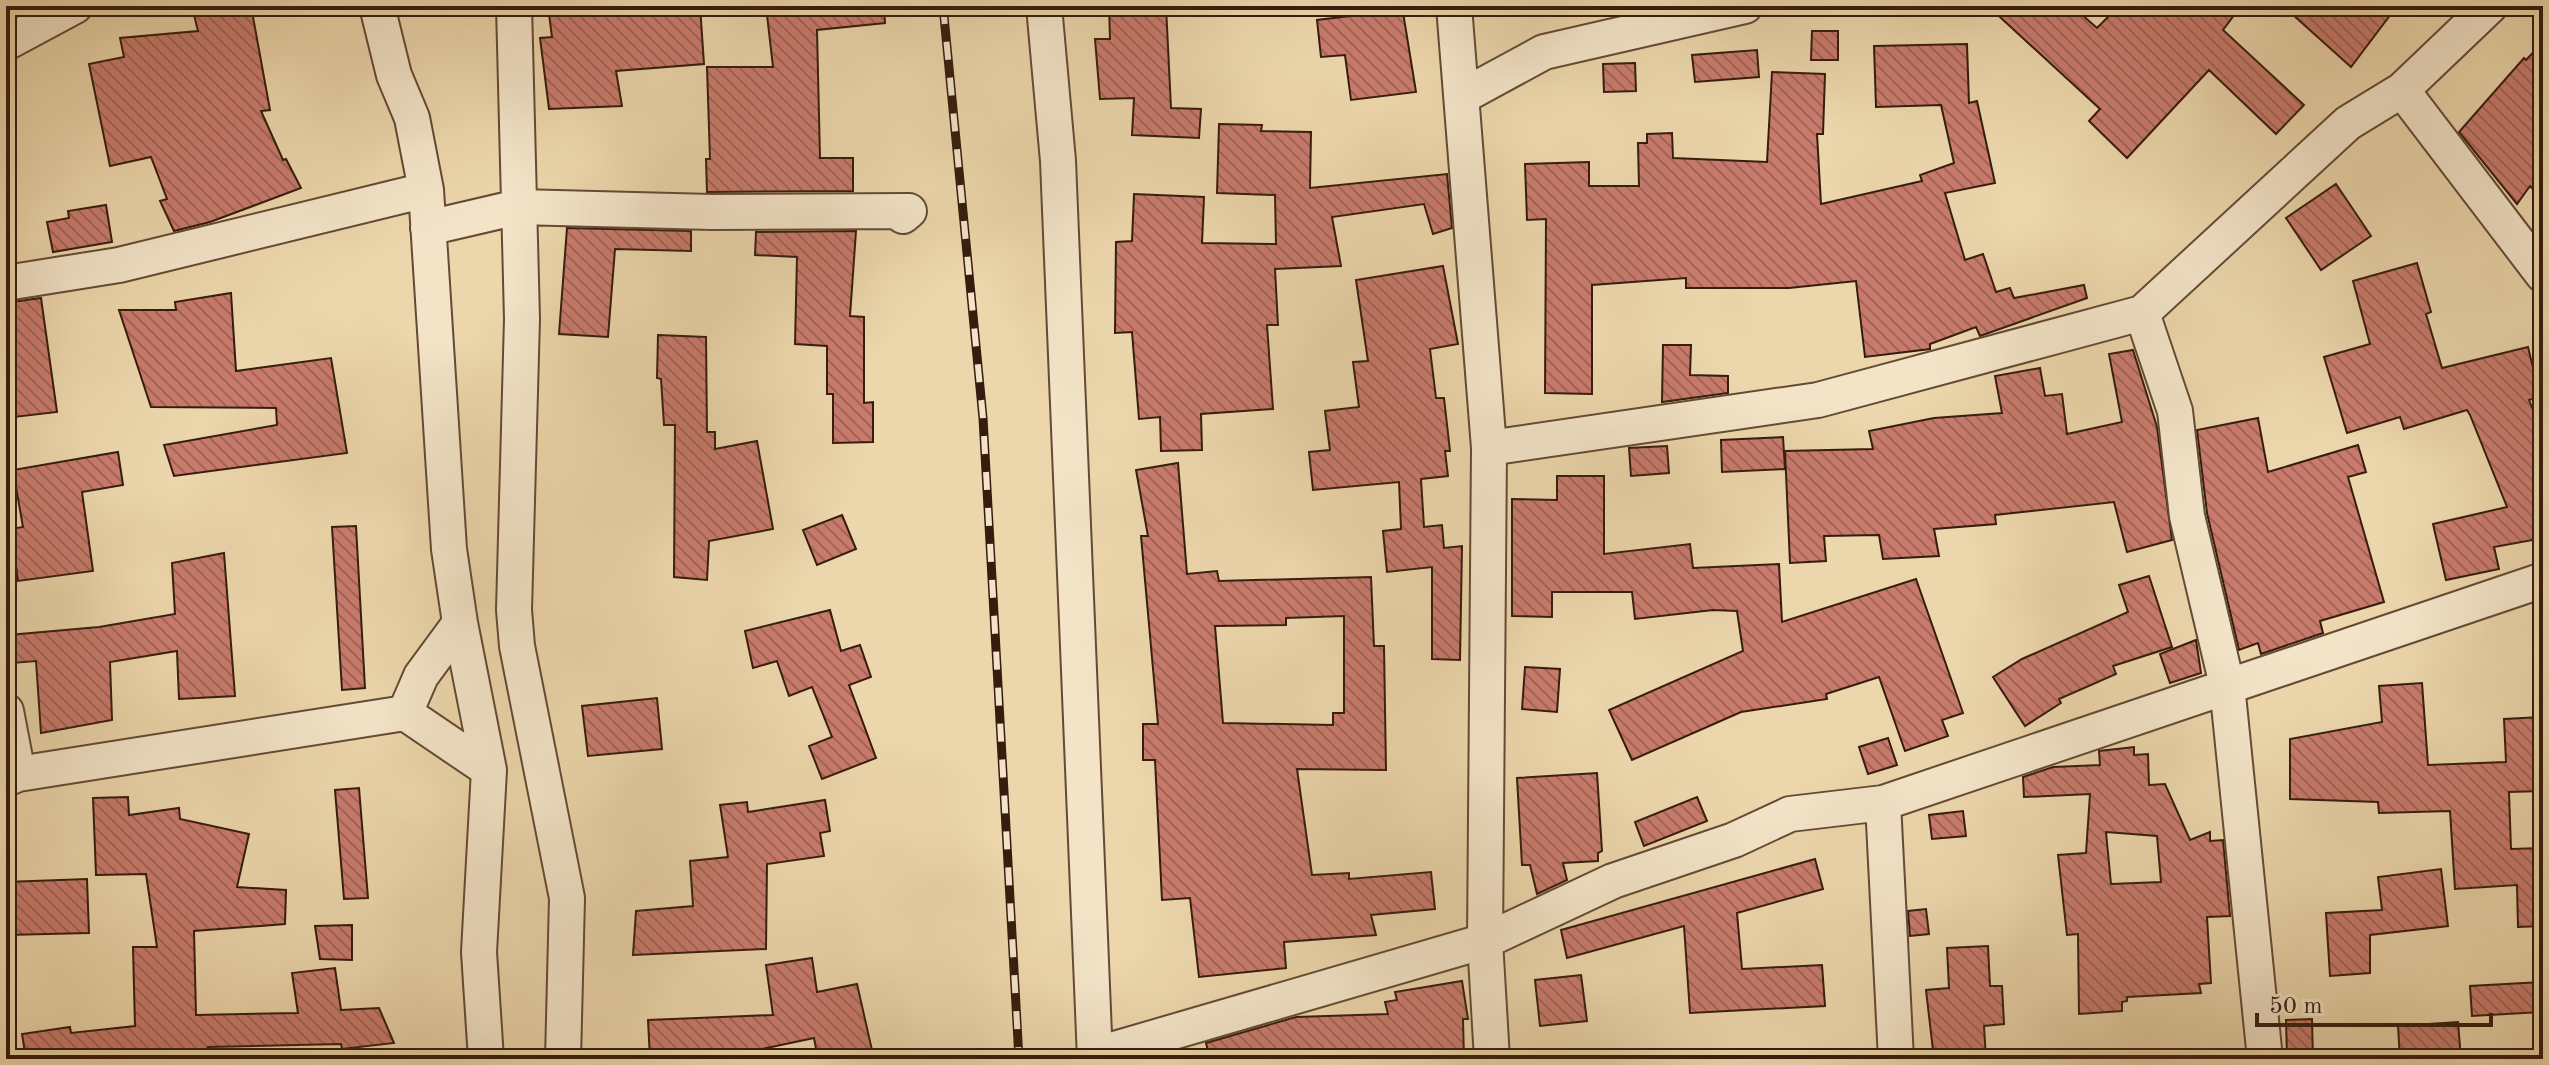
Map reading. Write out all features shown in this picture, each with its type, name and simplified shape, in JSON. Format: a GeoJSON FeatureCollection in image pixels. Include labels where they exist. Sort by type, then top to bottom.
{"type":"FeatureCollection","features":[{"type":"Feature","properties":{"kind":"street"},"geometry":{"type":"LineString","coordinates":[[6,43],[75,6]]}},
{"type":"Feature","properties":{"kind":"street"},"geometry":{"type":"LineString","coordinates":[[377,6],[394,75],[412,118],[426,190],[449,549],[489,770],[479,952],[486,1059]]}},
{"type":"Feature","properties":{"kind":"street"},"geometry":{"type":"LineString","coordinates":[[514,6],[522,319],[514,610],[517,646],[567,898],[563,1059]]}},
{"type":"Feature","properties":{"kind":"street"},"geometry":{"type":"LineString","coordinates":[[1044,6],[1058,161],[1095,1057],[1485,941],[1613,881],[1734,840],[1790,814],[1883,803],[2543,580]]}},
{"type":"Feature","properties":{"kind":"street"},"geometry":{"type":"LineString","coordinates":[[1454,6],[1489,448],[1485,941],[1492,1059]]}},
{"type":"Feature","properties":{"kind":"street"},"geometry":{"type":"LineString","coordinates":[[1463,96],[1544,52],[1745,6]]}},
{"type":"Feature","properties":{"kind":"street"},"geometry":{"type":"LineString","coordinates":[[1489,448],[1818,400],[2142,313],[2348,123],[2402,90],[2490,6]]}},
{"type":"Feature","properties":{"kind":"street"},"geometry":{"type":"LineString","coordinates":[[2402,90],[2543,275]]}},
{"type":"Feature","properties":{"kind":"street"},"geometry":{"type":"LineString","coordinates":[[6,283],[119,265],[426,190]]}},
{"type":"Feature","properties":{"kind":"street"},"geometry":{"type":"LineString","coordinates":[[428,228],[518,207],[712,212],[909,211],[903,216]]}},
{"type":"Feature","properties":{"kind":"street"},"geometry":{"type":"LineString","coordinates":[[2142,313],[2175,411],[2187,516],[2227,685],[2265,1059]]}},
{"type":"Feature","properties":{"kind":"street"},"geometry":{"type":"LineString","coordinates":[[405,713],[421,676],[460,623]]}},
{"type":"Feature","properties":{"kind":"street"},"geometry":{"type":"LineString","coordinates":[[421,676],[451,666],[468,665],[517,646]]}},
{"type":"Feature","properties":{"kind":"street"},"geometry":{"type":"LineString","coordinates":[[6,711],[12,777],[405,713],[489,770]]}},
{"type":"Feature","properties":{"kind":"street"},"geometry":{"type":"LineString","coordinates":[[1883,803],[1896,1059]]}},
{"type":"Feature","properties":{"kind":"building"},"geometry":{"type":"Polygon","coordinates":[[[213,6],[251,6],[270,110],[261,111],[283,160],[286,159],[301,188],[210,222],[174,231],[160,201],[167,199],[151,157],[110,166],[89,64],[124,57],[120,38],[198,31],[193,11],[213,6]]]}},
{"type":"Feature","properties":{"kind":"building"},"geometry":{"type":"Polygon","coordinates":[[[548,6],[700,6],[704,64],[616,71],[622,106],[549,109],[540,38],[552,37],[548,6]]]}},
{"type":"Feature","properties":{"kind":"building"},"geometry":{"type":"Polygon","coordinates":[[[766,6],[884,6],[885,23],[817,30],[820,158],[853,158],[853,191],[707,192],[706,159],[710,159],[707,67],[773,67],[766,6]]]}},
{"type":"Feature","properties":{"kind":"building"},"geometry":{"type":"Polygon","coordinates":[[[1109,6],[1166,6],[1171,108],[1201,109],[1199,138],[1132,135],[1134,98],[1100,99],[1095,39],[1110,39],[1109,6]]]}},
{"type":"Feature","properties":{"kind":"building"},"geometry":{"type":"Polygon","coordinates":[[[1349,6],[1402,6],[1416,92],[1351,100],[1345,55],[1321,57],[1317,20],[1351,16],[1349,6]]]}},
{"type":"Feature","properties":{"kind":"building"},"geometry":{"type":"Polygon","coordinates":[[[1988,6],[2072,6],[2097,28],[2119,6],[2241,6],[2223,30],[2304,105],[2276,134],[2209,70],[2127,158],[2089,121],[2100,109],[1988,6]]]}},
{"type":"Feature","properties":{"kind":"building"},"geometry":{"type":"Polygon","coordinates":[[[2283,6],[2397,6],[2351,67],[2283,6]]]}},
{"type":"Feature","properties":{"kind":"building"},"geometry":{"type":"Polygon","coordinates":[[[1812,31],[1838,31],[1838,60],[1811,60],[1812,31]]]}},
{"type":"Feature","properties":{"kind":"building"},"geometry":{"type":"Polygon","coordinates":[[[2543,42],[2543,200],[2530,186],[2517,204],[2459,132],[2524,58],[2526,60],[2543,42]]]}},
{"type":"Feature","properties":{"kind":"building"},"geometry":{"type":"Polygon","coordinates":[[[1967,44],[1969,103],[1977,101],[1995,183],[1945,193],[1965,260],[1983,254],[1996,292],[2010,288],[2014,298],[2084,285],[2087,298],[1980,336],[1976,327],[1930,344],[1930,349],[1865,357],[1856,281],[1789,288],[1686,288],[1686,278],[1592,285],[1592,394],[1545,393],[1546,219],[1527,220],[1525,164],[1589,162],[1589,186],[1639,186],[1638,143],[1647,143],[1647,134],[1672,133],[1673,158],[1767,162],[1772,72],[1825,74],[1823,134],[1817,134],[1821,204],[1922,181],[1920,175],[1954,163],[1941,105],[1876,107],[1874,46],[1967,44]]]}},
{"type":"Feature","properties":{"kind":"building"},"geometry":{"type":"Polygon","coordinates":[[[1757,50],[1759,77],[1695,82],[1692,55],[1757,50]]]}},
{"type":"Feature","properties":{"kind":"building"},"geometry":{"type":"Polygon","coordinates":[[[1635,63],[1636,91],[1604,92],[1603,64],[1635,63]]]}},
{"type":"Feature","properties":{"kind":"building"},"geometry":{"type":"Polygon","coordinates":[[[1219,124],[1262,125],[1261,131],[1311,132],[1310,188],[1447,174],[1452,228],[1433,234],[1424,204],[1332,217],[1341,266],[1275,269],[1278,325],[1267,325],[1273,409],[1201,414],[1202,450],[1161,451],[1160,417],[1139,419],[1132,332],[1115,333],[1116,242],[1132,241],[1134,194],[1204,197],[1202,243],[1276,244],[1275,195],[1217,193],[1219,124]]]}},
{"type":"Feature","properties":{"kind":"building"},"geometry":{"type":"Polygon","coordinates":[[[2336,184],[2371,236],[2321,270],[2286,218],[2336,184]]]}},
{"type":"Feature","properties":{"kind":"building"},"geometry":{"type":"Polygon","coordinates":[[[106,205],[112,242],[53,252],[47,222],[69,218],[68,211],[106,205]]]}},
{"type":"Feature","properties":{"kind":"building"},"geometry":{"type":"Polygon","coordinates":[[[567,228],[691,231],[691,251],[615,249],[608,337],[559,334],[567,228]]]}},
{"type":"Feature","properties":{"kind":"building"},"geometry":{"type":"Polygon","coordinates":[[[856,231],[850,316],[864,317],[864,403],[873,402],[873,442],[833,443],[833,394],[827,394],[827,346],[795,344],[797,257],[755,255],[756,232],[856,231]]]}},
{"type":"Feature","properties":{"kind":"building"},"geometry":{"type":"Polygon","coordinates":[[[2417,263],[2431,312],[2426,314],[2442,368],[2528,347],[2540,397],[2529,400],[2543,435],[2543,538],[2494,547],[2499,569],[2446,580],[2433,524],[2507,507],[2470,415],[2467,410],[2404,429],[2400,417],[2347,433],[2324,357],[2370,344],[2353,281],[2417,263]]]}},
{"type":"Feature","properties":{"kind":"building"},"geometry":{"type":"Polygon","coordinates":[[[1443,266],[1458,344],[1430,349],[1436,398],[1444,398],[1450,451],[1445,451],[1448,476],[1421,479],[1424,527],[1442,525],[1444,548],[1462,546],[1460,660],[1432,659],[1432,567],[1387,572],[1383,531],[1401,529],[1399,482],[1313,490],[1309,452],[1330,450],[1325,411],[1359,407],[1353,362],[1368,361],[1356,280],[1443,266]]]}},
{"type":"Feature","properties":{"kind":"building"},"geometry":{"type":"Polygon","coordinates":[[[231,293],[236,371],[331,358],[347,453],[174,476],[164,445],[277,425],[276,408],[151,407],[119,310],[176,310],[175,302],[231,293]]]}},
{"type":"Feature","properties":{"kind":"building"},"geometry":{"type":"Polygon","coordinates":[[[41,298],[57,412],[6,418],[6,322],[14,321],[12,302],[41,298]]]}},
{"type":"Feature","properties":{"kind":"building"},"geometry":{"type":"Polygon","coordinates":[[[658,335],[706,337],[707,432],[715,432],[715,449],[757,441],[773,529],[709,541],[707,580],[674,577],[675,425],[664,425],[661,379],[657,378],[658,335]]]}},
{"type":"Feature","properties":{"kind":"building"},"geometry":{"type":"Polygon","coordinates":[[[1663,345],[1691,345],[1690,375],[1728,376],[1728,393],[1662,402],[1663,345]]]}},
{"type":"Feature","properties":{"kind":"building"},"geometry":{"type":"Polygon","coordinates":[[[2133,350],[2157,427],[2172,540],[2127,552],[2114,502],[1995,515],[1996,524],[1934,529],[1939,556],[1883,559],[1879,535],[1824,536],[1826,561],[1790,563],[1785,451],[1873,449],[1869,431],[1934,418],[2002,413],[1995,376],[2040,368],[2045,396],[2062,394],[2067,434],[2122,422],[2109,354],[2133,350]]]}},
{"type":"Feature","properties":{"kind":"building"},"geometry":{"type":"Polygon","coordinates":[[[2258,418],[2268,472],[2358,445],[2366,472],[2348,477],[2384,602],[2320,621],[2323,633],[2261,654],[2258,643],[2239,650],[2207,513],[2197,430],[2258,418]]]}},
{"type":"Feature","properties":{"kind":"building"},"geometry":{"type":"Polygon","coordinates":[[[1783,437],[1785,469],[1722,472],[1721,440],[1783,437]]]}},
{"type":"Feature","properties":{"kind":"building"},"geometry":{"type":"Polygon","coordinates":[[[1667,446],[1669,473],[1631,476],[1629,448],[1667,446]]]}},
{"type":"Feature","properties":{"kind":"building"},"geometry":{"type":"Polygon","coordinates":[[[118,452],[123,485],[82,492],[93,571],[18,581],[11,529],[23,527],[13,470],[118,452]]]}},
{"type":"Feature","properties":{"kind":"building"},"geometry":{"type":"Polygon","coordinates":[[[1178,463],[1187,574],[1217,571],[1219,581],[1371,577],[1374,646],[1384,646],[1386,770],[1297,769],[1312,875],[1349,873],[1349,879],[1431,872],[1435,909],[1371,915],[1376,935],[1284,942],[1286,968],[1199,977],[1190,898],[1162,900],[1155,760],[1143,760],[1143,724],[1158,724],[1141,536],[1148,536],[1136,470],[1178,463]],[[1344,616],[1286,618],[1286,625],[1215,626],[1223,723],[1333,725],[1333,713],[1344,713],[1344,616]]]}},
{"type":"Feature","properties":{"kind":"building"},"geometry":{"type":"Polygon","coordinates":[[[1557,476],[1604,476],[1604,554],[1690,544],[1693,568],[1779,564],[1782,622],[1916,579],[1963,713],[1942,720],[1948,736],[1905,751],[1879,677],[1826,694],[1827,699],[1741,712],[1632,760],[1609,710],[1743,651],[1737,611],[1713,610],[1635,619],[1632,592],[1552,592],[1552,617],[1512,616],[1512,499],[1557,500],[1557,476]]]}},
{"type":"Feature","properties":{"kind":"building"},"geometry":{"type":"Polygon","coordinates":[[[842,515],[856,549],[817,565],[803,530],[842,515]]]}},
{"type":"Feature","properties":{"kind":"building"},"geometry":{"type":"Polygon","coordinates":[[[356,526],[365,688],[342,690],[332,527],[356,526]]]}},
{"type":"Feature","properties":{"kind":"building"},"geometry":{"type":"Polygon","coordinates":[[[224,553],[235,696],[179,699],[177,651],[110,662],[112,720],[41,733],[36,661],[12,663],[9,635],[99,627],[175,614],[172,563],[224,553]]]}},
{"type":"Feature","properties":{"kind":"building"},"geometry":{"type":"Polygon","coordinates":[[[2149,576],[2172,647],[2113,666],[2116,674],[2059,699],[2061,703],[2025,726],[1993,677],[2022,659],[2128,612],[2119,585],[2149,576]]]}},
{"type":"Feature","properties":{"kind":"building"},"geometry":{"type":"Polygon","coordinates":[[[830,610],[841,651],[860,645],[871,677],[849,685],[876,758],[822,779],[809,746],[832,737],[812,687],[789,696],[777,661],[753,668],[745,631],[830,610]]]}},
{"type":"Feature","properties":{"kind":"building"},"geometry":{"type":"Polygon","coordinates":[[[2196,640],[2201,673],[2170,683],[2160,654],[2196,640]]]}},
{"type":"Feature","properties":{"kind":"building"},"geometry":{"type":"Polygon","coordinates":[[[1525,667],[1560,669],[1557,712],[1522,709],[1525,667]]]}},
{"type":"Feature","properties":{"kind":"building"},"geometry":{"type":"Polygon","coordinates":[[[2422,683],[2428,765],[2506,762],[2504,719],[2543,717],[2543,791],[2509,792],[2511,849],[2543,848],[2543,926],[2518,927],[2517,885],[2455,889],[2450,811],[2379,813],[2378,802],[2290,799],[2290,739],[2382,722],[2379,686],[2422,683]]]}},
{"type":"Feature","properties":{"kind":"building"},"geometry":{"type":"Polygon","coordinates":[[[657,698],[662,749],[588,756],[582,706],[657,698]]]}},
{"type":"Feature","properties":{"kind":"building"},"geometry":{"type":"Polygon","coordinates":[[[1888,738],[1897,765],[1868,774],[1859,747],[1888,738]]]}},
{"type":"Feature","properties":{"kind":"building"},"geometry":{"type":"Polygon","coordinates":[[[2134,747],[2134,755],[2148,754],[2149,785],[2165,784],[2190,840],[2210,832],[2210,841],[2223,840],[2230,916],[2207,917],[2211,983],[2199,984],[2201,993],[2127,997],[2127,1001],[2122,1002],[2122,1011],[2079,1014],[2078,934],[2067,935],[2058,855],[2086,853],[2090,794],[2024,797],[2023,777],[2053,767],[2100,765],[2099,751],[2134,747]],[[2106,832],[2111,884],[2161,882],[2157,836],[2106,832]]]}},
{"type":"Feature","properties":{"kind":"building"},"geometry":{"type":"Polygon","coordinates":[[[1597,773],[1602,851],[1598,853],[1598,861],[1563,863],[1567,880],[1537,894],[1530,865],[1522,865],[1517,778],[1597,773]]]}},
{"type":"Feature","properties":{"kind":"building"},"geometry":{"type":"Polygon","coordinates":[[[359,788],[368,898],[344,899],[335,790],[359,788]]]}},
{"type":"Feature","properties":{"kind":"building"},"geometry":{"type":"Polygon","coordinates":[[[128,797],[129,815],[179,808],[180,819],[249,834],[237,887],[286,890],[285,924],[194,931],[196,1015],[298,1013],[292,973],[335,968],[341,1010],[379,1008],[394,1043],[342,1049],[341,1044],[208,1047],[209,1055],[173,1059],[26,1059],[22,1034],[70,1027],[71,1033],[135,1026],[133,947],[157,947],[146,874],[96,875],[93,798],[128,797]]]}},
{"type":"Feature","properties":{"kind":"building"},"geometry":{"type":"Polygon","coordinates":[[[1697,797],[1707,821],[1644,846],[1635,822],[1697,797]]]}},
{"type":"Feature","properties":{"kind":"building"},"geometry":{"type":"Polygon","coordinates":[[[825,800],[830,831],[820,833],[824,856],[767,864],[766,949],[633,955],[636,911],[693,906],[690,861],[728,857],[720,805],[747,802],[748,812],[825,800]]]}},
{"type":"Feature","properties":{"kind":"building"},"geometry":{"type":"Polygon","coordinates":[[[1963,811],[1966,836],[1932,839],[1929,815],[1963,811]]]}},
{"type":"Feature","properties":{"kind":"building"},"geometry":{"type":"Polygon","coordinates":[[[1815,859],[1823,889],[1737,913],[1742,969],[1822,965],[1825,1006],[1690,1013],[1684,926],[1567,958],[1561,930],[1815,859]]]}},
{"type":"Feature","properties":{"kind":"building"},"geometry":{"type":"Polygon","coordinates":[[[2441,869],[2448,926],[2370,935],[2370,973],[2330,976],[2326,913],[2382,910],[2378,877],[2441,869]]]}},
{"type":"Feature","properties":{"kind":"building"},"geometry":{"type":"Polygon","coordinates":[[[87,879],[89,933],[6,935],[6,882],[87,879]]]}},
{"type":"Feature","properties":{"kind":"building"},"geometry":{"type":"Polygon","coordinates":[[[1926,909],[1929,934],[1910,936],[1908,911],[1926,909]]]}},
{"type":"Feature","properties":{"kind":"building"},"geometry":{"type":"Polygon","coordinates":[[[352,925],[352,960],[320,959],[315,926],[352,925]]]}},
{"type":"Feature","properties":{"kind":"building"},"geometry":{"type":"Polygon","coordinates":[[[1988,946],[1990,986],[2002,986],[2004,1024],[1984,1026],[1986,1059],[1934,1059],[1926,990],[1949,988],[1947,948],[1988,946]]]}},
{"type":"Feature","properties":{"kind":"building"},"geometry":{"type":"Polygon","coordinates":[[[812,958],[817,992],[857,984],[874,1059],[818,1059],[814,1038],[762,1049],[762,1059],[650,1059],[648,1020],[773,1015],[766,965],[812,958]]]}},
{"type":"Feature","properties":{"kind":"building"},"geometry":{"type":"Polygon","coordinates":[[[1581,975],[1587,1021],[1540,1026],[1535,980],[1581,975]]]}},
{"type":"Feature","properties":{"kind":"building"},"geometry":{"type":"Polygon","coordinates":[[[1462,981],[1468,1019],[1463,1019],[1464,1059],[1210,1059],[1206,1043],[1296,1017],[1388,1014],[1385,1002],[1397,1000],[1395,992],[1462,981]]]}},
{"type":"Feature","properties":{"kind":"building"},"geometry":{"type":"Polygon","coordinates":[[[2543,982],[2543,1012],[2472,1016],[2470,986],[2543,982]]]}},
{"type":"Feature","properties":{"kind":"building"},"geometry":{"type":"Polygon","coordinates":[[[2312,1019],[2313,1059],[2287,1059],[2286,1020],[2312,1019]]]}},
{"type":"Feature","properties":{"kind":"building"},"geometry":{"type":"Polygon","coordinates":[[[2458,1022],[2461,1059],[2400,1059],[2398,1026],[2458,1022]]]}},
{"type":"Feature","properties":{"kind":"railway"},"geometry":{"type":"LineString","coordinates":[[943,6],[983,418],[1019,1059]]}}]}
